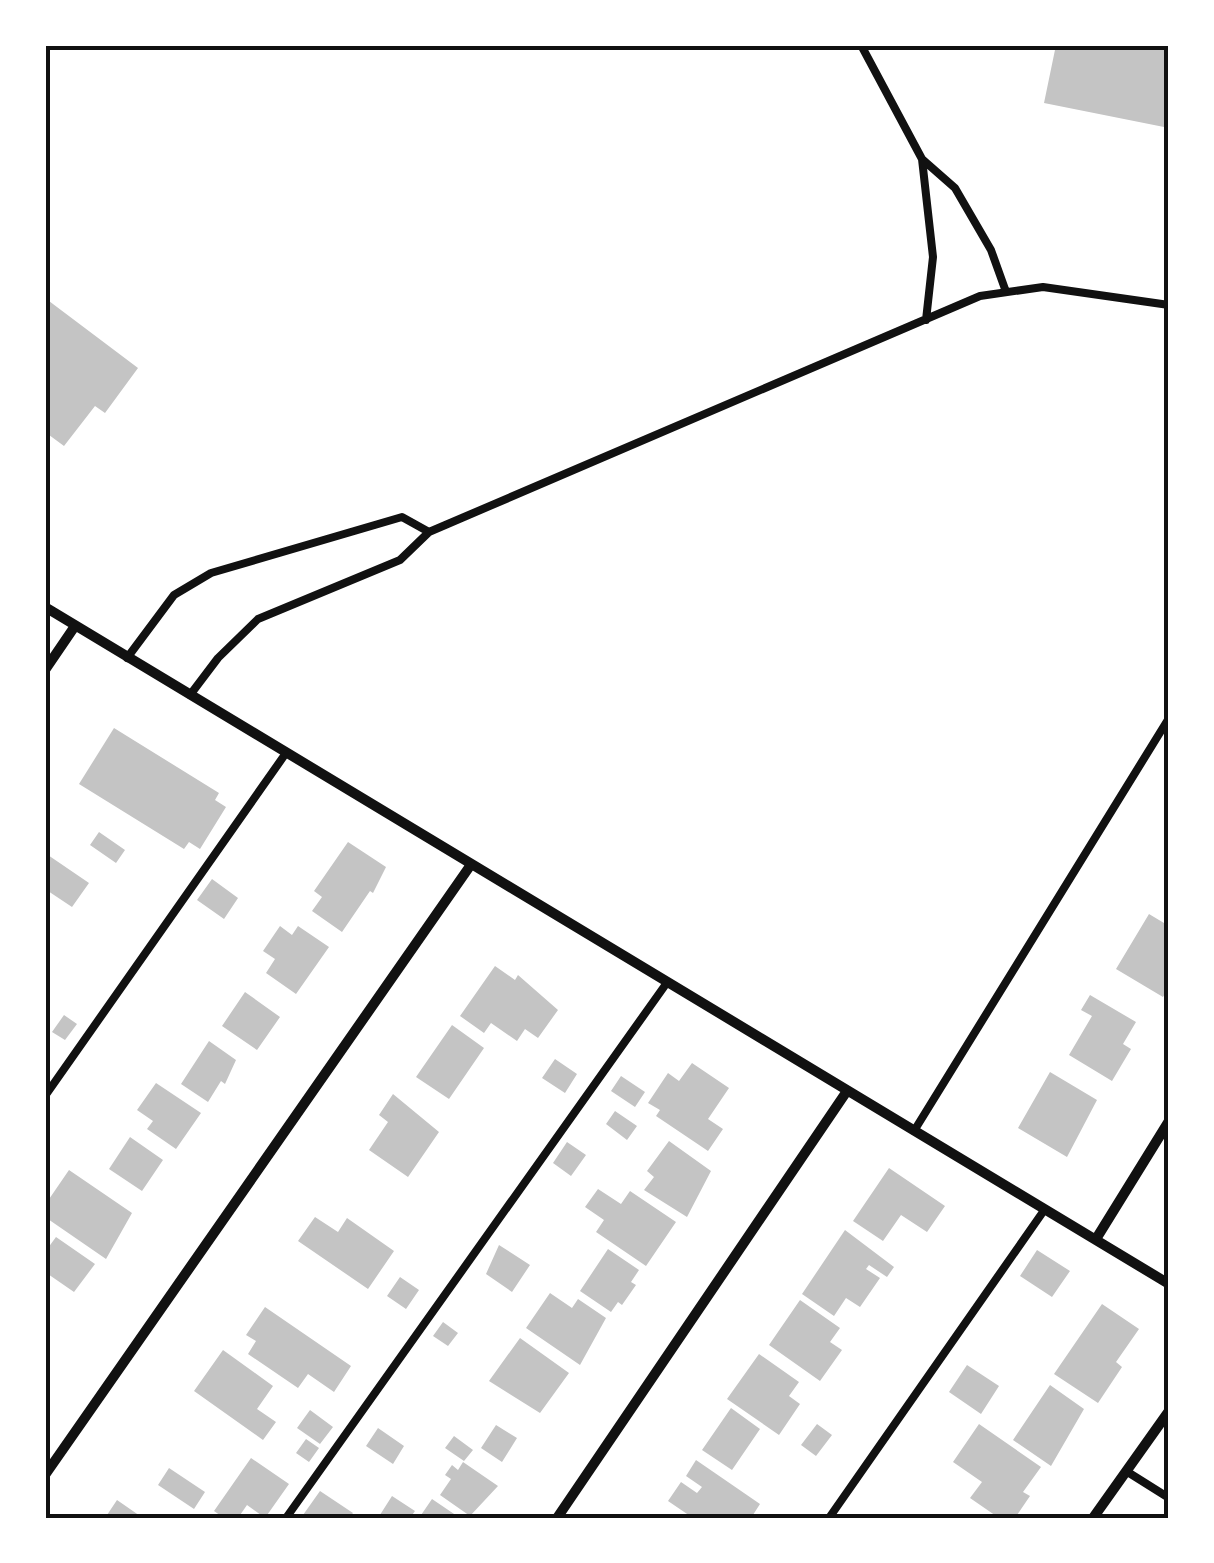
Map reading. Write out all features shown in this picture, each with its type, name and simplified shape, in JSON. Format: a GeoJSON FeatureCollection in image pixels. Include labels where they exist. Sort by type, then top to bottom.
{"type":"FeatureCollection","features":[{"type":"Feature","properties":{"kind":"street"},"geometry":{"type":"LineString","coordinates":[[45,607],[1169,1284]]}},
{"type":"Feature","properties":{"kind":"street"},"geometry":{"type":"LineString","coordinates":[[45,670],[74,626]]}},
{"type":"Feature","properties":{"kind":"street"},"geometry":{"type":"LineString","coordinates":[[45,1475],[470,866]]}},
{"type":"Feature","properties":{"kind":"street"},"geometry":{"type":"LineString","coordinates":[[556,1518],[847,1091]]}},
{"type":"Feature","properties":{"kind":"street"},"geometry":{"type":"LineString","coordinates":[[1096,1238],[1169,1121]]}},
{"type":"Feature","properties":{"kind":"street"},"geometry":{"type":"LineString","coordinates":[[1093,1518],[1169,1412]]}},
{"type":"Feature","properties":{"kind":"lane"},"geometry":{"type":"LineString","coordinates":[[861,45],[922,159],[956,188],[990,250],[1005,289]]}},
{"type":"Feature","properties":{"kind":"lane"},"geometry":{"type":"LineString","coordinates":[[922,159],[933,257],[926,320]]}},
{"type":"Feature","properties":{"kind":"lane"},"geometry":{"type":"LineString","coordinates":[[190,695],[218,658],[258,619],[400,560],[429,532],[926,320],[1005,289],[1043,286],[1169,305]]}},
{"type":"Feature","properties":{"kind":"lane"},"geometry":{"type":"LineString","coordinates":[[127,658],[174,595],[211,572],[402,517],[429,532]]}},
{"type":"Feature","properties":{"kind":"lane"},"geometry":{"type":"LineString","coordinates":[[914,1131],[1169,718]]}},
{"type":"Feature","properties":{"kind":"lane"},"geometry":{"type":"LineString","coordinates":[[45,1096],[286,754]]}},
{"type":"Feature","properties":{"kind":"lane"},"geometry":{"type":"LineString","coordinates":[[286,1518],[666,984]]}},
{"type":"Feature","properties":{"kind":"lane"},"geometry":{"type":"LineString","coordinates":[[829,1518],[1046,1209]]}},
{"type":"Feature","properties":{"kind":"lane"},"geometry":{"type":"LineString","coordinates":[[1126,1471],[1169,1498]]}},
{"type":"Feature","properties":{"kind":"building"},"geometry":{"type":"Polygon","coordinates":[[[1056,45],[1169,45],[1169,128],[1044,103],[1056,45]]]}},
{"type":"Feature","properties":{"kind":"building"},"geometry":{"type":"Polygon","coordinates":[[[45,298],[138,368],[105,413],[95,406],[64,446],[45,432],[45,298]]]}},
{"type":"Feature","properties":{"kind":"building"},"geometry":{"type":"Polygon","coordinates":[[[114,728],[219,793],[215,800],[226,807],[200,849],[189,842],[184,849],[79,784],[114,728]]]}},
{"type":"Feature","properties":{"kind":"building"},"geometry":{"type":"Polygon","coordinates":[[[99,832],[125,850],[116,863],[90,845],[99,832]]]}},
{"type":"Feature","properties":{"kind":"building"},"geometry":{"type":"Polygon","coordinates":[[[348,842],[386,867],[373,893],[370,891],[342,932],[312,911],[322,897],[314,891],[348,842]]]}},
{"type":"Feature","properties":{"kind":"building"},"geometry":{"type":"Polygon","coordinates":[[[45,853],[89,883],[72,907],[48,891],[45,896],[45,853]]]}},
{"type":"Feature","properties":{"kind":"building"},"geometry":{"type":"Polygon","coordinates":[[[212,879],[238,898],[224,919],[197,900],[212,879]]]}},
{"type":"Feature","properties":{"kind":"building"},"geometry":{"type":"Polygon","coordinates":[[[1149,914],[1169,926],[1169,987],[1163,997],[1116,969],[1149,914]]]}},
{"type":"Feature","properties":{"kind":"building"},"geometry":{"type":"Polygon","coordinates":[[[280,926],[292,935],[298,926],[329,947],[296,994],[266,973],[275,959],[263,951],[280,926]]]}},
{"type":"Feature","properties":{"kind":"building"},"geometry":{"type":"Polygon","coordinates":[[[495,966],[515,980],[518,975],[558,1010],[538,1038],[525,1029],[517,1041],[491,1023],[484,1033],[460,1016],[495,966]]]}},
{"type":"Feature","properties":{"kind":"building"},"geometry":{"type":"Polygon","coordinates":[[[245,992],[280,1017],[257,1050],[222,1026],[245,992]]]}},
{"type":"Feature","properties":{"kind":"building"},"geometry":{"type":"Polygon","coordinates":[[[1090,995],[1136,1022],[1123,1044],[1131,1049],[1112,1081],[1069,1055],[1092,1016],[1081,1010],[1090,995]]]}},
{"type":"Feature","properties":{"kind":"building"},"geometry":{"type":"Polygon","coordinates":[[[64,1015],[77,1024],[65,1040],[52,1032],[64,1015]]]}},
{"type":"Feature","properties":{"kind":"building"},"geometry":{"type":"Polygon","coordinates":[[[452,1025],[484,1048],[449,1099],[416,1077],[452,1025]]]}},
{"type":"Feature","properties":{"kind":"building"},"geometry":{"type":"Polygon","coordinates":[[[209,1041],[236,1060],[225,1084],[221,1081],[208,1102],[181,1084],[209,1041]]]}},
{"type":"Feature","properties":{"kind":"building"},"geometry":{"type":"Polygon","coordinates":[[[555,1059],[577,1074],[565,1093],[542,1078],[555,1059]]]}},
{"type":"Feature","properties":{"kind":"building"},"geometry":{"type":"Polygon","coordinates":[[[692,1063],[729,1088],[708,1119],[723,1129],[708,1151],[656,1116],[660,1110],[648,1103],[668,1073],[679,1081],[692,1063]]]}},
{"type":"Feature","properties":{"kind":"building"},"geometry":{"type":"Polygon","coordinates":[[[1050,1072],[1097,1100],[1067,1157],[1018,1128],[1050,1072]]]}},
{"type":"Feature","properties":{"kind":"building"},"geometry":{"type":"Polygon","coordinates":[[[621,1076],[645,1092],[635,1107],[611,1091],[621,1076]]]}},
{"type":"Feature","properties":{"kind":"building"},"geometry":{"type":"Polygon","coordinates":[[[156,1083],[201,1113],[176,1149],[147,1129],[153,1121],[137,1110],[156,1083]]]}},
{"type":"Feature","properties":{"kind":"building"},"geometry":{"type":"Polygon","coordinates":[[[393,1094],[439,1132],[408,1177],[369,1150],[388,1122],[379,1115],[393,1094]]]}},
{"type":"Feature","properties":{"kind":"building"},"geometry":{"type":"Polygon","coordinates":[[[615,1111],[637,1126],[627,1140],[606,1124],[615,1111]]]}},
{"type":"Feature","properties":{"kind":"building"},"geometry":{"type":"Polygon","coordinates":[[[130,1137],[163,1160],[142,1191],[109,1169],[130,1137]]]}},
{"type":"Feature","properties":{"kind":"building"},"geometry":{"type":"Polygon","coordinates":[[[669,1141],[711,1171],[687,1217],[644,1190],[654,1177],[647,1171],[669,1141]]]}},
{"type":"Feature","properties":{"kind":"building"},"geometry":{"type":"Polygon","coordinates":[[[567,1142],[586,1155],[571,1176],[553,1163],[567,1142]]]}},
{"type":"Feature","properties":{"kind":"building"},"geometry":{"type":"Polygon","coordinates":[[[889,1168],[945,1206],[927,1232],[901,1215],[883,1241],[853,1221],[889,1168]]]}},
{"type":"Feature","properties":{"kind":"building"},"geometry":{"type":"Polygon","coordinates":[[[69,1170],[132,1213],[106,1259],[45,1217],[45,1205],[69,1170]]]}},
{"type":"Feature","properties":{"kind":"building"},"geometry":{"type":"Polygon","coordinates":[[[598,1189],[621,1204],[630,1191],[676,1222],[646,1266],[596,1232],[604,1220],[585,1207],[598,1189]]]}},
{"type":"Feature","properties":{"kind":"building"},"geometry":{"type":"Polygon","coordinates":[[[315,1217],[338,1232],[347,1218],[394,1251],[368,1289],[298,1241],[315,1217]]]}},
{"type":"Feature","properties":{"kind":"building"},"geometry":{"type":"Polygon","coordinates":[[[845,1230],[894,1267],[887,1277],[869,1265],[866,1269],[880,1278],[860,1307],[846,1298],[834,1316],[802,1294],[845,1230]]]}},
{"type":"Feature","properties":{"kind":"building"},"geometry":{"type":"Polygon","coordinates":[[[56,1237],[95,1264],[74,1292],[45,1272],[45,1252],[56,1237]]]}},
{"type":"Feature","properties":{"kind":"building"},"geometry":{"type":"Polygon","coordinates":[[[499,1245],[530,1265],[512,1292],[486,1274],[499,1245]]]}},
{"type":"Feature","properties":{"kind":"building"},"geometry":{"type":"Polygon","coordinates":[[[608,1249],[639,1270],[631,1282],[636,1285],[622,1305],[618,1302],[611,1312],[580,1291],[608,1249]]]}},
{"type":"Feature","properties":{"kind":"building"},"geometry":{"type":"Polygon","coordinates":[[[1037,1250],[1070,1271],[1052,1297],[1020,1276],[1037,1250]]]}},
{"type":"Feature","properties":{"kind":"building"},"geometry":{"type":"Polygon","coordinates":[[[400,1277],[419,1290],[406,1309],[387,1296],[400,1277]]]}},
{"type":"Feature","properties":{"kind":"building"},"geometry":{"type":"Polygon","coordinates":[[[550,1293],[572,1308],[578,1299],[606,1318],[580,1365],[526,1328],[550,1293]]]}},
{"type":"Feature","properties":{"kind":"building"},"geometry":{"type":"Polygon","coordinates":[[[800,1300],[840,1328],[830,1342],[842,1350],[820,1381],[769,1345],[800,1300]]]}},
{"type":"Feature","properties":{"kind":"building"},"geometry":{"type":"Polygon","coordinates":[[[1102,1304],[1139,1329],[1116,1362],[1122,1367],[1098,1403],[1054,1374],[1102,1304]]]}},
{"type":"Feature","properties":{"kind":"building"},"geometry":{"type":"Polygon","coordinates":[[[265,1307],[351,1366],[334,1392],[308,1374],[298,1388],[248,1354],[256,1341],[246,1335],[265,1307]]]}},
{"type":"Feature","properties":{"kind":"building"},"geometry":{"type":"Polygon","coordinates":[[[443,1322],[458,1333],[448,1346],[433,1336],[443,1322]]]}},
{"type":"Feature","properties":{"kind":"building"},"geometry":{"type":"Polygon","coordinates":[[[520,1338],[569,1373],[540,1413],[489,1381],[520,1338]]]}},
{"type":"Feature","properties":{"kind":"building"},"geometry":{"type":"Polygon","coordinates":[[[223,1350],[273,1386],[257,1409],[276,1422],[263,1440],[194,1391],[223,1350]]]}},
{"type":"Feature","properties":{"kind":"building"},"geometry":{"type":"Polygon","coordinates":[[[759,1354],[799,1382],[789,1396],[800,1404],[779,1435],[727,1399],[759,1354]]]}},
{"type":"Feature","properties":{"kind":"building"},"geometry":{"type":"Polygon","coordinates":[[[967,1365],[999,1386],[981,1414],[949,1392],[967,1365]]]}},
{"type":"Feature","properties":{"kind":"building"},"geometry":{"type":"Polygon","coordinates":[[[1050,1385],[1084,1409],[1051,1466],[1013,1440],[1050,1385]]]}},
{"type":"Feature","properties":{"kind":"building"},"geometry":{"type":"Polygon","coordinates":[[[731,1408],[760,1429],[732,1470],[702,1450],[731,1408]]]}},
{"type":"Feature","properties":{"kind":"building"},"geometry":{"type":"Polygon","coordinates":[[[310,1410],[333,1427],[320,1444],[297,1428],[310,1410]]]}},
{"type":"Feature","properties":{"kind":"building"},"geometry":{"type":"Polygon","coordinates":[[[817,1424],[832,1435],[816,1456],[801,1445],[817,1424]]]}},
{"type":"Feature","properties":{"kind":"building"},"geometry":{"type":"Polygon","coordinates":[[[979,1424],[1041,1467],[1023,1492],[1030,1496],[1015,1518],[999,1518],[970,1498],[982,1482],[953,1462],[979,1424]]]}},
{"type":"Feature","properties":{"kind":"building"},"geometry":{"type":"Polygon","coordinates":[[[496,1425],[517,1438],[502,1462],[481,1448],[496,1425]]]}},
{"type":"Feature","properties":{"kind":"building"},"geometry":{"type":"Polygon","coordinates":[[[378,1428],[404,1446],[393,1464],[366,1446],[378,1428]]]}},
{"type":"Feature","properties":{"kind":"building"},"geometry":{"type":"Polygon","coordinates":[[[454,1436],[473,1450],[464,1461],[445,1448],[454,1436]]]}},
{"type":"Feature","properties":{"kind":"building"},"geometry":{"type":"Polygon","coordinates":[[[306,1439],[319,1448],[309,1462],[296,1453],[306,1439]]]}},
{"type":"Feature","properties":{"kind":"building"},"geometry":{"type":"Polygon","coordinates":[[[251,1458],[289,1484],[265,1518],[247,1505],[238,1518],[224,1518],[214,1511],[251,1458]]]}},
{"type":"Feature","properties":{"kind":"building"},"geometry":{"type":"Polygon","coordinates":[[[696,1460],[760,1504],[751,1518],[693,1518],[668,1501],[681,1482],[697,1493],[702,1487],[686,1476],[696,1460]]]}},
{"type":"Feature","properties":{"kind":"building"},"geometry":{"type":"Polygon","coordinates":[[[463,1462],[498,1486],[470,1516],[440,1495],[451,1479],[445,1475],[452,1465],[458,1470],[463,1462]]]}},
{"type":"Feature","properties":{"kind":"building"},"geometry":{"type":"Polygon","coordinates":[[[169,1468],[205,1492],[194,1509],[158,1485],[169,1468]]]}},
{"type":"Feature","properties":{"kind":"building"},"geometry":{"type":"Polygon","coordinates":[[[320,1491],[353,1513],[349,1518],[303,1515],[320,1491]]]}},
{"type":"Feature","properties":{"kind":"building"},"geometry":{"type":"Polygon","coordinates":[[[392,1496],[415,1511],[410,1518],[378,1518],[392,1496]]]}},
{"type":"Feature","properties":{"kind":"building"},"geometry":{"type":"Polygon","coordinates":[[[432,1499],[460,1518],[419,1518],[432,1499]]]}},
{"type":"Feature","properties":{"kind":"building"},"geometry":{"type":"Polygon","coordinates":[[[117,1500],[143,1518],[105,1518],[117,1500]]]}}]}
